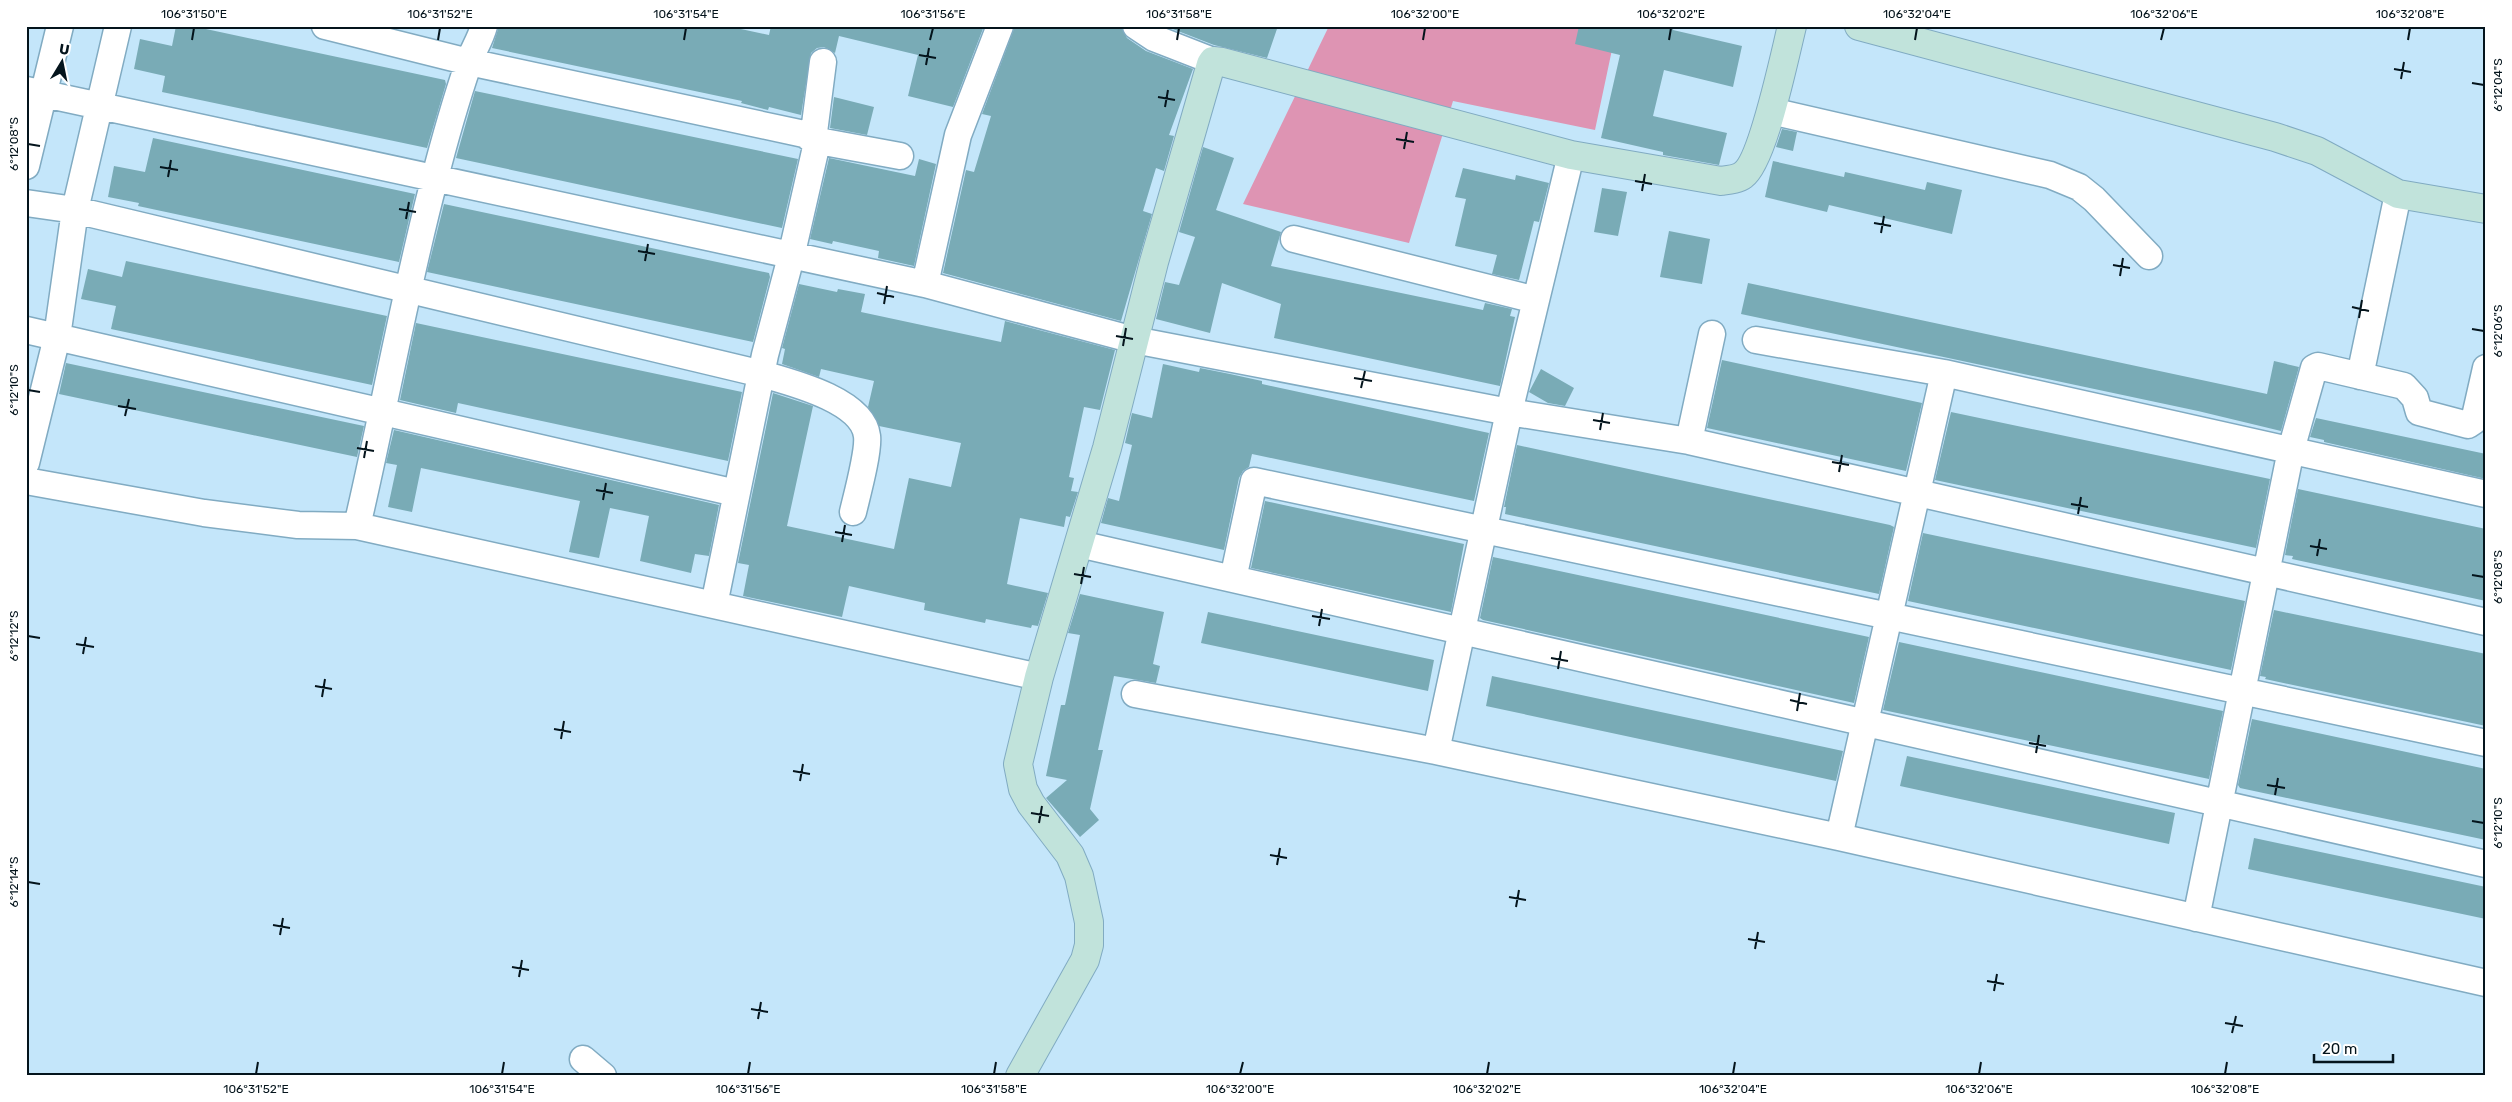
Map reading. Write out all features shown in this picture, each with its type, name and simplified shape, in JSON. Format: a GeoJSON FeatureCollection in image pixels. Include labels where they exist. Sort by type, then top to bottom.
{"type":"FeatureCollection","features":[{"type":"Feature","properties":{"kind":"street"},"geometry":{"type":"LineString","coordinates":[[26,166],[36,92],[60,26]]}},
{"type":"Feature","properties":{"kind":"street"},"geometry":{"type":"LineString","coordinates":[[26,463],[57,337],[75,210],[118,26]]}},
{"type":"Feature","properties":{"kind":"street"},"geometry":{"type":"LineString","coordinates":[[325,26],[469,62],[804,134],[814,140],[900,156]]}},
{"type":"Feature","properties":{"kind":"street"},"geometry":{"type":"LineString","coordinates":[[357,526],[383,413],[406,288],[434,180],[469,62],[479,44],[484,26]]}},
{"type":"Feature","properties":{"kind":"street"},"geometry":{"type":"LineString","coordinates":[[924,284],[958,134],[1000,26]]}},
{"type":"Feature","properties":{"kind":"street"},"geometry":{"type":"LineString","coordinates":[[1136,26],[1154,38],[1213,61],[1571,155],[1721,181],[1742,176],[1751,167],[1771,111],[1792,26]]}},
{"type":"Feature","properties":{"kind":"street"},"geometry":{"type":"LineString","coordinates":[[1859,26],[2275,137],[2317,152],[2398,194],[2486,209]]}},
{"type":"Feature","properties":{"kind":"street"},"geometry":{"type":"LineString","coordinates":[[1020,1076],[1085,960],[1089,945],[1089,922],[1079,876],[1070,855],[1031,804],[1023,790],[1018,764],[1039,677],[1107,448],[1134,340],[1209,68],[1213,61]]}},
{"type":"Feature","properties":{"kind":"street"},"geometry":{"type":"LineString","coordinates":[[714,605],[762,374],[816,147],[814,140],[823,62]]}},
{"type":"Feature","properties":{"kind":"street"},"geometry":{"type":"LineString","coordinates":[[36,92],[434,180],[924,284],[1134,340],[1509,412],[1689,441],[2486,622]]}},
{"type":"Feature","properties":{"kind":"street"},"geometry":{"type":"LineString","coordinates":[[1771,111],[2050,175],[2079,187],[2094,199],[2148,256]]}},
{"type":"Feature","properties":{"kind":"street"},"geometry":{"type":"LineString","coordinates":[[1436,751],[1461,631],[1486,529],[1509,412],[1571,155]]}},
{"type":"Feature","properties":{"kind":"street"},"geometry":{"type":"LineString","coordinates":[[2360,376],[2398,194]]}},
{"type":"Feature","properties":{"kind":"street"},"geometry":{"type":"LineString","coordinates":[[26,203],[75,210],[406,288],[762,374],[818,392],[847,408],[860,419],[867,436],[853,512]]}},
{"type":"Feature","properties":{"kind":"street"},"geometry":{"type":"LineString","coordinates":[[1294,239],[1536,300]]}},
{"type":"Feature","properties":{"kind":"street"},"geometry":{"type":"LineString","coordinates":[[26,330],[736,493]]}},
{"type":"Feature","properties":{"kind":"street"},"geometry":{"type":"LineString","coordinates":[[1689,441],[1712,334]]}},
{"type":"Feature","properties":{"kind":"street"},"geometry":{"type":"LineString","coordinates":[[1756,340],[1944,373],[2486,494]]}},
{"type":"Feature","properties":{"kind":"street"},"geometry":{"type":"LineString","coordinates":[[2196,918],[2218,804],[2243,691],[2265,571],[2291,450],[2314,368],[2318,366],[2404,386],[2415,398],[2419,412],[2468,425],[2474,421],[2486,368]]}},
{"type":"Feature","properties":{"kind":"street"},"geometry":{"type":"LineString","coordinates":[[1839,837],[1944,373]]}},
{"type":"Feature","properties":{"kind":"street"},"geometry":{"type":"LineString","coordinates":[[26,481],[204,514],[298,525],[357,526],[1039,677]]}},
{"type":"Feature","properties":{"kind":"street"},"geometry":{"type":"LineString","coordinates":[[1233,579],[1254,481],[2486,743]]}},
{"type":"Feature","properties":{"kind":"street"},"geometry":{"type":"LineString","coordinates":[[1079,544],[2486,864]]}},
{"type":"Feature","properties":{"kind":"street"},"geometry":{"type":"LineString","coordinates":[[1135,694],[1436,751],[1839,837],[2486,983]]}},
{"type":"Feature","properties":{"kind":"street"},"geometry":{"type":"LineString","coordinates":[[583,1059],[603,1076]]}},
{"type":"Feature","properties":{"kind":"shaded area"},"geometry":{"type":"Polygon","coordinates":[[[1329,26],[1617,26],[1595,130],[1453,101],[1409,243],[1243,204],[1329,26]]]}},
{"type":"Feature","properties":{"kind":"building"},"geometry":{"type":"Polygon","coordinates":[[[176,26],[192,26],[445,80],[446,84],[427,148],[162,92],[165,76],[134,69],[140,39],[172,46],[176,26]]]}},
{"type":"Feature","properties":{"kind":"building"},"geometry":{"type":"Polygon","coordinates":[[[499,26],[727,26],[769,35],[771,26],[984,26],[953,107],[908,96],[918,55],[839,36],[835,53],[824,47],[817,48],[811,53],[801,115],[769,107],[768,110],[741,103],[742,101],[492,48],[499,26]]]}},
{"type":"Feature","properties":{"kind":"building"},"geometry":{"type":"Polygon","coordinates":[[[1015,26],[1121,26],[1127,38],[1146,51],[1193,69],[1169,135],[1174,136],[1164,171],[1156,168],[1143,211],[1152,214],[1121,321],[943,273],[966,170],[974,172],[991,116],[982,114],[1015,26]]]}},
{"type":"Feature","properties":{"kind":"building"},"geometry":{"type":"Polygon","coordinates":[[[1165,26],[1278,26],[1267,58],[1214,45],[1165,26]]]}},
{"type":"Feature","properties":{"kind":"building"},"geometry":{"type":"Polygon","coordinates":[[[1579,26],[1674,26],[1673,30],[1742,46],[1733,87],[1664,70],[1653,116],[1727,133],[1719,165],[1663,155],[1663,152],[1601,138],[1620,55],[1575,44],[1579,26]]]}},
{"type":"Feature","properties":{"kind":"building"},"geometry":{"type":"Polygon","coordinates":[[[475,91],[798,159],[782,228],[456,158],[475,91]]]}},
{"type":"Feature","properties":{"kind":"building"},"geometry":{"type":"Polygon","coordinates":[[[834,97],[874,107],[867,135],[830,128],[834,97]]]}},
{"type":"Feature","properties":{"kind":"building"},"geometry":{"type":"Polygon","coordinates":[[[1782,129],[1797,132],[1793,151],[1776,147],[1782,129]]]}},
{"type":"Feature","properties":{"kind":"building"},"geometry":{"type":"Polygon","coordinates":[[[153,138],[415,194],[399,262],[138,206],[139,203],[108,197],[114,166],[145,172],[153,138]]]}},
{"type":"Feature","properties":{"kind":"building"},"geometry":{"type":"Polygon","coordinates":[[[1203,147],[1234,158],[1216,210],[1281,232],[1271,266],[1483,310],[1485,303],[1512,309],[1510,316],[1515,317],[1500,386],[1274,338],[1281,304],[1222,283],[1210,333],[1156,319],[1165,282],[1179,285],[1195,237],[1179,232],[1203,147]]]}},
{"type":"Feature","properties":{"kind":"building"},"geometry":{"type":"Polygon","coordinates":[[[829,158],[915,176],[919,159],[936,164],[914,266],[878,258],[879,251],[833,241],[832,244],[810,239],[829,158]]]}},
{"type":"Feature","properties":{"kind":"building"},"geometry":{"type":"Polygon","coordinates":[[[1773,161],[1844,177],[1845,172],[1925,190],[1927,182],[1962,190],[1952,234],[1829,205],[1827,212],[1765,197],[1773,161]]]}},
{"type":"Feature","properties":{"kind":"building"},"geometry":{"type":"Polygon","coordinates":[[[1463,168],[1515,180],[1516,175],[1549,183],[1539,222],[1534,221],[1519,280],[1492,274],[1497,255],[1455,246],[1466,199],[1455,197],[1463,168]]]}},
{"type":"Feature","properties":{"kind":"building"},"geometry":{"type":"Polygon","coordinates":[[[1602,188],[1627,192],[1618,236],[1594,232],[1602,188]]]}},
{"type":"Feature","properties":{"kind":"building"},"geometry":{"type":"Polygon","coordinates":[[[444,204],[769,273],[770,277],[753,342],[427,272],[444,204]]]}},
{"type":"Feature","properties":{"kind":"building"},"geometry":{"type":"Polygon","coordinates":[[[1669,231],[1710,239],[1702,284],[1660,277],[1669,231]]]}},
{"type":"Feature","properties":{"kind":"building"},"geometry":{"type":"Polygon","coordinates":[[[126,261],[387,316],[372,385],[111,329],[116,306],[81,299],[88,269],[122,277],[126,261]]]}},
{"type":"Feature","properties":{"kind":"building"},"geometry":{"type":"Polygon","coordinates":[[[1748,283],[2267,394],[2274,361],[2299,367],[2281,431],[2198,411],[1741,314],[1748,283]]]}},
{"type":"Feature","properties":{"kind":"building"},"geometry":{"type":"Polygon","coordinates":[[[799,284],[837,292],[838,289],[865,294],[861,312],[1001,342],[1005,321],[1115,350],[1100,410],[1084,407],[1069,477],[1074,478],[1071,491],[1078,492],[1070,517],[1066,516],[1064,527],[1020,518],[1007,584],[1048,593],[1038,626],[1032,625],[1031,628],[986,619],[985,623],[924,610],[925,603],[849,586],[842,617],[743,596],[749,565],[738,563],[773,393],[813,406],[787,526],[894,549],[909,478],[951,487],[961,443],[879,426],[868,407],[874,381],[821,369],[819,377],[782,364],[785,349],[782,348],[799,284]]]}},
{"type":"Feature","properties":{"kind":"building"},"geometry":{"type":"Polygon","coordinates":[[[416,323],[742,392],[728,461],[458,403],[456,413],[400,400],[416,323]]]}},
{"type":"Feature","properties":{"kind":"building"},"geometry":{"type":"Polygon","coordinates":[[[1722,360],[1922,403],[1906,471],[1707,428],[1722,360]]]}},
{"type":"Feature","properties":{"kind":"building"},"geometry":{"type":"Polygon","coordinates":[[[66,363],[364,426],[357,457],[59,394],[66,363]]]}},
{"type":"Feature","properties":{"kind":"building"},"geometry":{"type":"Polygon","coordinates":[[[1163,364],[1199,372],[1200,368],[1230,374],[1262,381],[1262,384],[1489,433],[1474,501],[1252,454],[1249,467],[1243,471],[1239,478],[1224,550],[1101,523],[1108,498],[1119,501],[1132,445],[1125,443],[1132,413],[1152,418],[1163,364]]]}},
{"type":"Feature","properties":{"kind":"building"},"geometry":{"type":"Polygon","coordinates":[[[1541,369],[1574,388],[1565,406],[1548,403],[1529,392],[1541,369]]]}},
{"type":"Feature","properties":{"kind":"building"},"geometry":{"type":"Polygon","coordinates":[[[1951,412],[2270,479],[2256,548],[1935,480],[1951,412]]]}},
{"type":"Feature","properties":{"kind":"building"},"geometry":{"type":"Polygon","coordinates":[[[2316,418],[2486,454],[2486,479],[2324,442],[2324,440],[2310,437],[2316,418]]]}},
{"type":"Feature","properties":{"kind":"building"},"geometry":{"type":"Polygon","coordinates":[[[394,430],[719,505],[709,556],[695,554],[691,573],[640,561],[649,516],[610,508],[599,558],[569,552],[580,501],[421,468],[412,512],[388,507],[397,465],[386,463],[394,430]]]}},
{"type":"Feature","properties":{"kind":"building"},"geometry":{"type":"Polygon","coordinates":[[[1517,445],[1890,525],[1894,527],[1879,594],[1505,514],[1506,507],[1504,507],[1517,445]]]}},
{"type":"Feature","properties":{"kind":"building"},"geometry":{"type":"Polygon","coordinates":[[[2298,489],[2486,529],[2486,601],[2292,559],[2293,556],[2285,555],[2298,489]]]}},
{"type":"Feature","properties":{"kind":"building"},"geometry":{"type":"Polygon","coordinates":[[[1265,501],[1464,544],[1451,612],[1251,568],[1265,501]]]}},
{"type":"Feature","properties":{"kind":"building"},"geometry":{"type":"Polygon","coordinates":[[[1923,533],[2245,601],[2231,670],[1908,601],[1923,533]]]}},
{"type":"Feature","properties":{"kind":"building"},"geometry":{"type":"Polygon","coordinates":[[[1493,557],[1869,637],[1854,703],[1483,620],[1480,618],[1493,557]]]}},
{"type":"Feature","properties":{"kind":"building"},"geometry":{"type":"Polygon","coordinates":[[[1080,594],[1164,612],[1153,664],[1160,666],[1156,683],[1114,676],[1098,750],[1103,750],[1090,809],[1099,820],[1080,837],[1046,798],[1067,780],[1046,776],[1061,705],[1065,705],[1080,635],[1068,633],[1080,594]]]}},
{"type":"Feature","properties":{"kind":"building"},"geometry":{"type":"Polygon","coordinates":[[[2274,610],[2486,654],[2486,726],[2265,679],[2266,677],[2260,676],[2274,610]]]}},
{"type":"Feature","properties":{"kind":"building"},"geometry":{"type":"Polygon","coordinates":[[[1208,612],[1434,660],[1428,691],[1201,643],[1208,612]]]}},
{"type":"Feature","properties":{"kind":"building"},"geometry":{"type":"Polygon","coordinates":[[[1899,642],[2223,711],[2209,779],[1883,710],[1899,642]]]}},
{"type":"Feature","properties":{"kind":"building"},"geometry":{"type":"Polygon","coordinates":[[[1492,676],[1843,751],[1836,781],[1486,706],[1492,676]]]}},
{"type":"Feature","properties":{"kind":"building"},"geometry":{"type":"Polygon","coordinates":[[[2252,719],[2486,769],[2486,840],[2240,788],[2238,785],[2252,719]]]}},
{"type":"Feature","properties":{"kind":"building"},"geometry":{"type":"Polygon","coordinates":[[[1907,756],[2175,813],[2169,844],[1900,786],[1907,756]]]}},
{"type":"Feature","properties":{"kind":"building"},"geometry":{"type":"Polygon","coordinates":[[[2254,838],[2486,887],[2486,919],[2248,869],[2254,838]]]}}]}
